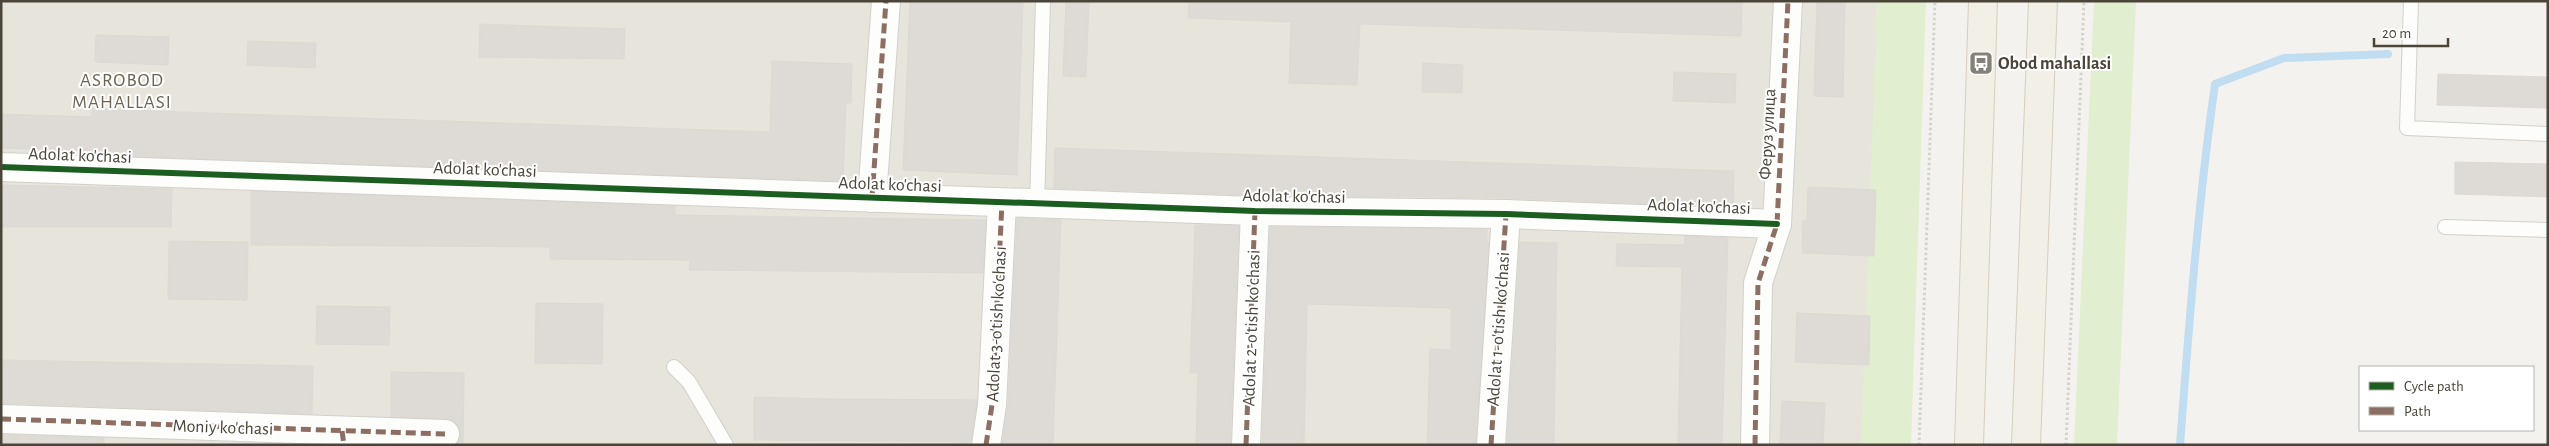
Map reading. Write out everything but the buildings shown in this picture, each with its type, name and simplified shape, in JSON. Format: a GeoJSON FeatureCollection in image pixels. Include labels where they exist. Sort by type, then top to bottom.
{"type":"FeatureCollection","features":[{"type":"Feature","properties":{"kind":"main road"},"geometry":{"type":"LineString","coordinates":[[1968,445],[1983,1]]}},
{"type":"Feature","properties":{"kind":"main road"},"geometry":{"type":"LineString","coordinates":[[2026,445],[2044,1]]}},
{"type":"Feature","properties":{"kind":"street"},"geometry":{"type":"LineString","coordinates":[[872,198],[886,1]]}},
{"type":"Feature","properties":{"kind":"street","name":"Феруз улица"},"geometry":{"type":"LineString","coordinates":[[1755,445],[1758,284],[1777,224],[1788,1]]}},
{"type":"Feature","properties":{"kind":"street","name":"Adolat ko'chasi"},"geometry":{"type":"LineString","coordinates":[[1,167],[1002,203],[1255,211],[1506,214],[1777,224]]}},
{"type":"Feature","properties":{"kind":"street","name":"Adolat 3-o'tish ko'chasi"},"geometry":{"type":"LineString","coordinates":[[986,445],[992,405],[1002,203]]}},
{"type":"Feature","properties":{"kind":"street","name":"Adolat 2-o'tish ko'chasi"},"geometry":{"type":"LineString","coordinates":[[1246,445],[1255,211]]}},
{"type":"Feature","properties":{"kind":"street","name":"Adolat 1-o'tish ko'chasi"},"geometry":{"type":"LineString","coordinates":[[1491,445],[1506,214]]}},
{"type":"Feature","properties":{"kind":"street","name":"Moniy ko'chasi"},"geometry":{"type":"LineString","coordinates":[[1,419],[343,438],[445,434]]}},
{"type":"Feature","properties":{"kind":"lane"},"geometry":{"type":"LineString","coordinates":[[1036,204],[1043,1]]}},
{"type":"Feature","properties":{"kind":"lane"},"geometry":{"type":"LineString","coordinates":[[2411,1],[2407,128],[2548,134]]}},
{"type":"Feature","properties":{"kind":"lane"},"geometry":{"type":"LineString","coordinates":[[2444,227],[2548,230]]}},
{"type":"Feature","properties":{"kind":"lane"},"geometry":{"type":"LineString","coordinates":[[674,367],[689,382],[726,445]]}},
{"type":"Feature","properties":{"kind":"path"},"geometry":{"type":"LineString","coordinates":[[1919,445],[1935,1]]}},
{"type":"Feature","properties":{"kind":"path"},"geometry":{"type":"LineString","coordinates":[[2066,445],[2084,1]]}},
{"type":"Feature","properties":{"kind":"shaded area"},"geometry":{"type":"Polygon","coordinates":[[[1,1],[1903,1],[1885,445],[1,445],[1,1]]]}},
{"type":"Feature","properties":{"kind":"green space"},"geometry":{"type":"Polygon","coordinates":[[[1877,1],[1926,1],[1911,445],[1861,445],[1877,1]]]}},
{"type":"Feature","properties":{"kind":"green space"},"geometry":{"type":"Polygon","coordinates":[[[2094,1],[2136,1],[2117,445],[2074,445],[2094,1]]]}},
{"type":"Feature","properties":{"kind":"waterway"},"geometry":{"type":"LineString","coordinates":[[2180,445],[2199,219],[2215,84],[2284,58],[2388,54]]}},
{"type":"Feature","properties":{"kind":"marked path"},"geometry":{"type":"LineString","coordinates":[[872,198],[886,1]]}},
{"type":"Feature","properties":{"kind":"marked path"},"geometry":{"type":"LineString","coordinates":[[1755,445],[1758,283],[1777,224],[1788,1]]}},
{"type":"Feature","properties":{"kind":"marked path"},"geometry":{"type":"LineString","coordinates":[[986,445],[992,405],[1002,203]]}},
{"type":"Feature","properties":{"kind":"marked path"},"geometry":{"type":"LineString","coordinates":[[1246,445],[1255,211]]}},
{"type":"Feature","properties":{"kind":"marked path"},"geometry":{"type":"LineString","coordinates":[[1491,445],[1506,214]]}},
{"type":"Feature","properties":{"kind":"marked path"},"geometry":{"type":"LineString","coordinates":[[1,419],[445,434]]}},
{"type":"Feature","properties":{"kind":"marked path"},"geometry":{"type":"LineString","coordinates":[[342,431],[344,445]]}},
{"type":"Feature","properties":{"kind":"cycle path"},"geometry":{"type":"LineString","coordinates":[[1,167],[1255,211],[1506,214],[1777,224]]}},
{"type":"Feature","properties":{"kind":"place","name":"Obod mahallasi"},"geometry":{"type":"Point","coordinates":[1981,63]}},
{"type":"Feature","properties":{"kind":"district","name":"ASROBOD MAHALLASI"},"geometry":{"type":"Point","coordinates":[122,90]}}]}
